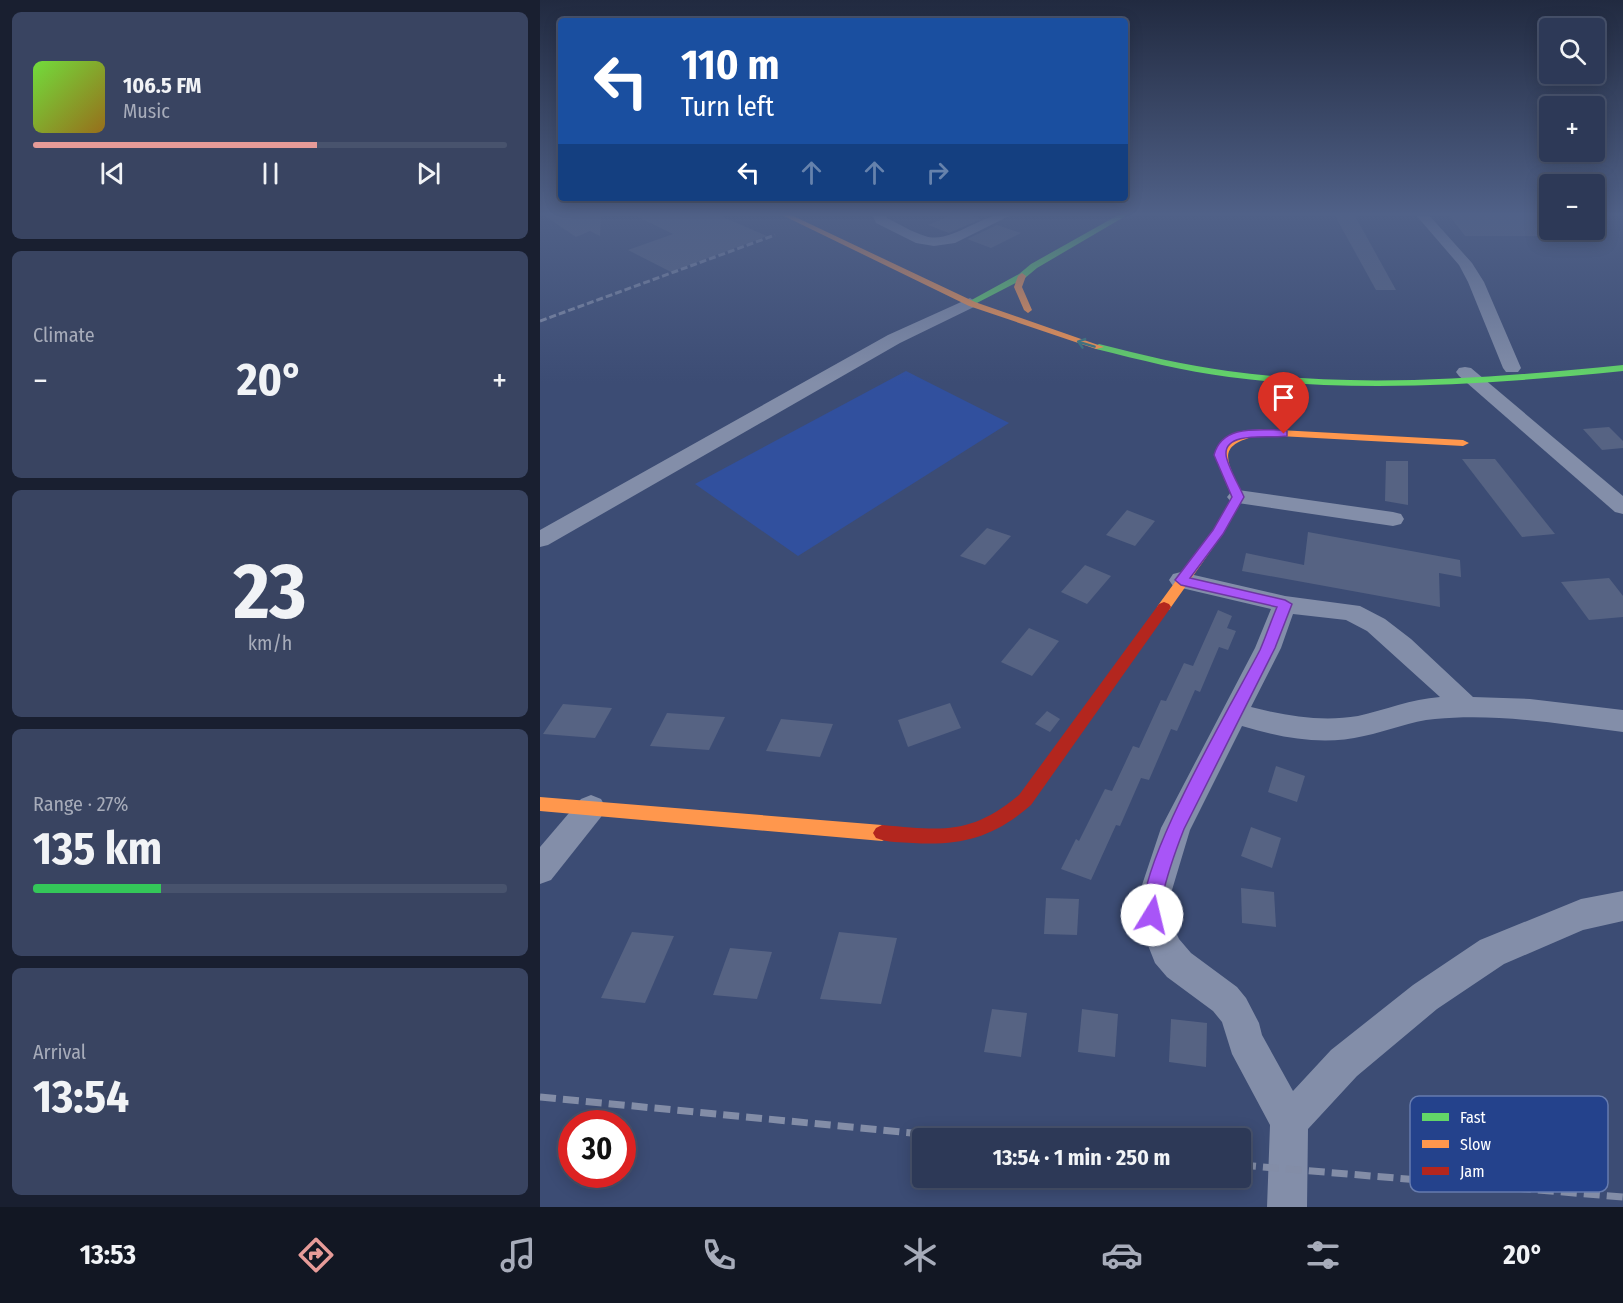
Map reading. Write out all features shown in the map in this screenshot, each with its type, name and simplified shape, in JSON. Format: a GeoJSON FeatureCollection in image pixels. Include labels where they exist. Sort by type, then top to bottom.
{"type":"FeatureCollection","features":[{"type":"Feature","properties":{"kind":"main road"},"geometry":{"type":"LineString","coordinates":[[916,270],[1057,335],[1099,348],[1218,373],[1336,384],[1623,368]]}},
{"type":"Feature","properties":{"kind":"main road"},"geometry":{"type":"LineString","coordinates":[[972,294],[1024,270]]}},
{"type":"Feature","properties":{"kind":"main road"},"geometry":{"type":"LineString","coordinates":[[972,294],[1022,276],[1029,270]]}},
{"type":"Feature","properties":{"kind":"main road"},"geometry":{"type":"LineString","coordinates":[[1022,276],[1018,287],[1028,310]]}},
{"type":"Feature","properties":{"kind":"main road"},"geometry":{"type":"LineString","coordinates":[[972,294],[1028,310],[1121,342],[1228,366],[1343,376],[1471,377],[1512,368],[1623,357]]}},
{"type":"Feature","properties":{"kind":"main road"},"geometry":{"type":"LineString","coordinates":[[540,804],[943,838],[968,834],[989,827],[1009,816],[1025,800],[1164,610],[1181,580],[1218,532],[1238,497],[1220,455],[1222,446],[1229,438],[1261,432],[1464,443]]}},
{"type":"Feature","properties":{"kind":"street"},"geometry":{"type":"LineString","coordinates":[[1469,270],[1512,368]]}},
{"type":"Feature","properties":{"kind":"street"},"geometry":{"type":"LineString","coordinates":[[540,540],[972,294]]}},
{"type":"Feature","properties":{"kind":"street"},"geometry":{"type":"LineString","coordinates":[[1471,377],[1623,507]]}},
{"type":"Feature","properties":{"kind":"street"},"geometry":{"type":"LineString","coordinates":[[1238,497],[1393,519]]}},
{"type":"Feature","properties":{"kind":"street"},"geometry":{"type":"LineString","coordinates":[[1181,580],[1285,604],[1351,612],[1376,625],[1402,646],[1467,707]]}},
{"type":"Feature","properties":{"kind":"street"},"geometry":{"type":"LineString","coordinates":[[1285,604],[1268,648],[1176,828],[1153,900],[1152,915],[1167,951],[1179,965],[1225,999],[1234,1010],[1241,1023],[1245,1041],[1288,1122],[1287,1207]]}},
{"type":"Feature","properties":{"kind":"street"},"geometry":{"type":"LineString","coordinates":[[1235,713],[1281,726],[1331,730],[1358,727],[1407,712],[1467,707],[1570,714],[1623,721]]}},
{"type":"Feature","properties":{"kind":"street"},"geometry":{"type":"LineString","coordinates":[[540,870],[591,808]]}},
{"type":"Feature","properties":{"kind":"street"},"geometry":{"type":"LineString","coordinates":[[1288,1122],[1344,1063],[1425,997],[1492,952],[1581,915],[1623,906]]}},
{"type":"Feature","properties":{"kind":"shaded area"},"geometry":{"type":"Polygon","coordinates":[[[906,371],[1009,423],[798,556],[695,484],[906,371]]]}},
{"type":"Feature","properties":{"kind":"building"},"geometry":{"type":"Polygon","coordinates":[[[1365,270],[1385,270],[1396,290],[1376,290],[1365,270]]]}},
{"type":"Feature","properties":{"kind":"building"},"geometry":{"type":"Polygon","coordinates":[[[1609,427],[1623,441],[1623,448],[1602,450],[1583,429],[1609,427]]]}},
{"type":"Feature","properties":{"kind":"building"},"geometry":{"type":"Polygon","coordinates":[[[1462,459],[1495,459],[1555,534],[1522,537],[1462,459]]]}},
{"type":"Feature","properties":{"kind":"building"},"geometry":{"type":"Polygon","coordinates":[[[1386,461],[1408,461],[1408,505],[1385,501],[1386,461]]]}},
{"type":"Feature","properties":{"kind":"building"},"geometry":{"type":"Polygon","coordinates":[[[1127,510],[1155,521],[1135,546],[1106,535],[1127,510]]]}},
{"type":"Feature","properties":{"kind":"building"},"geometry":{"type":"Polygon","coordinates":[[[987,528],[1011,536],[985,565],[960,556],[987,528]]]}},
{"type":"Feature","properties":{"kind":"building"},"geometry":{"type":"Polygon","coordinates":[[[1308,532],[1460,560],[1461,577],[1439,573],[1440,607],[1242,571],[1246,553],[1304,565],[1308,532]]]}},
{"type":"Feature","properties":{"kind":"building"},"geometry":{"type":"Polygon","coordinates":[[[1085,565],[1111,576],[1087,604],[1061,592],[1085,565]]]}},
{"type":"Feature","properties":{"kind":"building"},"geometry":{"type":"Polygon","coordinates":[[[1609,578],[1623,596],[1623,617],[1589,620],[1561,582],[1609,578]]]}},
{"type":"Feature","properties":{"kind":"building"},"geometry":{"type":"Polygon","coordinates":[[[1218,610],[1232,616],[1227,628],[1236,631],[1228,650],[1219,647],[1200,692],[1195,690],[1177,731],[1171,729],[1149,780],[1141,778],[1120,826],[1116,825],[1091,880],[1061,869],[1076,839],[1079,841],[1105,789],[1112,791],[1133,746],[1139,748],[1161,700],[1166,701],[1184,663],[1193,666],[1218,610]]]}},
{"type":"Feature","properties":{"kind":"building"},"geometry":{"type":"Polygon","coordinates":[[[1029,628],[1059,641],[1032,676],[1001,662],[1029,628]]]}},
{"type":"Feature","properties":{"kind":"building"},"geometry":{"type":"Polygon","coordinates":[[[950,703],[961,728],[908,747],[898,720],[950,703]]]}},
{"type":"Feature","properties":{"kind":"building"},"geometry":{"type":"Polygon","coordinates":[[[563,704],[612,708],[595,738],[543,734],[563,704]]]}},
{"type":"Feature","properties":{"kind":"building"},"geometry":{"type":"Polygon","coordinates":[[[1047,711],[1060,719],[1050,732],[1035,724],[1047,711]]]}},
{"type":"Feature","properties":{"kind":"building"},"geometry":{"type":"Polygon","coordinates":[[[667,713],[725,717],[709,750],[650,746],[667,713]]]}},
{"type":"Feature","properties":{"kind":"building"},"geometry":{"type":"Polygon","coordinates":[[[781,719],[833,724],[820,757],[766,751],[781,719]]]}},
{"type":"Feature","properties":{"kind":"building"},"geometry":{"type":"Polygon","coordinates":[[[1276,766],[1305,776],[1297,802],[1268,792],[1276,766]]]}},
{"type":"Feature","properties":{"kind":"building"},"geometry":{"type":"Polygon","coordinates":[[[1251,827],[1281,838],[1272,868],[1241,856],[1251,827]]]}},
{"type":"Feature","properties":{"kind":"building"},"geometry":{"type":"Polygon","coordinates":[[[1241,888],[1274,892],[1276,927],[1242,923],[1241,888]]]}},
{"type":"Feature","properties":{"kind":"building"},"geometry":{"type":"Polygon","coordinates":[[[1046,898],[1079,899],[1077,935],[1044,934],[1046,898]]]}},
{"type":"Feature","properties":{"kind":"building"},"geometry":{"type":"Polygon","coordinates":[[[632,932],[674,936],[645,1003],[601,998],[632,932]]]}},
{"type":"Feature","properties":{"kind":"building"},"geometry":{"type":"Polygon","coordinates":[[[839,932],[897,938],[881,1004],[820,999],[839,932]]]}},
{"type":"Feature","properties":{"kind":"building"},"geometry":{"type":"Polygon","coordinates":[[[730,948],[772,952],[757,999],[713,995],[730,948]]]}},
{"type":"Feature","properties":{"kind":"building"},"geometry":{"type":"Polygon","coordinates":[[[992,1009],[1027,1013],[1021,1057],[984,1052],[992,1009]]]}},
{"type":"Feature","properties":{"kind":"building"},"geometry":{"type":"Polygon","coordinates":[[[1082,1009],[1118,1014],[1115,1057],[1078,1052],[1082,1009]]]}},
{"type":"Feature","properties":{"kind":"building"},"geometry":{"type":"Polygon","coordinates":[[[1171,1019],[1207,1023],[1206,1067],[1169,1062],[1171,1019]]]}},
{"type":"Feature","properties":{"kind":"railway"},"geometry":{"type":"LineString","coordinates":[[540,321],[678,270]]}},
{"type":"Feature","properties":{"kind":"railway"},"geometry":{"type":"LineString","coordinates":[[540,1097],[912,1133]]}},
{"type":"Feature","properties":{"kind":"railway"},"geometry":{"type":"LineString","coordinates":[[1251,1166],[1410,1179]]}},
{"type":"Feature","properties":{"kind":"railway"},"geometry":{"type":"LineString","coordinates":[[1563,1192],[1623,1197]]}},
{"type":"Feature","properties":{"kind":"traffic: fast"},"geometry":{"type":"LineString","coordinates":[[970,303],[1029,270]]}},
{"type":"Feature","properties":{"kind":"traffic: fast"},"geometry":{"type":"LineString","coordinates":[[1099,347],[1164,363],[1229,374],[1360,383],[1491,379],[1623,368]]}},
{"type":"Feature","properties":{"kind":"traffic: slow"},"geometry":{"type":"LineString","coordinates":[[902,270],[972,304],[1099,347]]}},
{"type":"Feature","properties":{"kind":"traffic: slow"},"geometry":{"type":"LineString","coordinates":[[1022,276],[1018,287],[1028,310]]}},
{"type":"Feature","properties":{"kind":"traffic: slow"},"geometry":{"type":"LineString","coordinates":[[1164,607],[1218,532],[1238,497],[1223,461],[1222,452],[1232,440],[1261,432],[1463,443]]}},
{"type":"Feature","properties":{"kind":"traffic: slow"},"geometry":{"type":"LineString","coordinates":[[540,804],[882,833]]}},
{"type":"Feature","properties":{"kind":"traffic: jam"},"geometry":{"type":"LineString","coordinates":[[882,833],[923,836],[958,835],[992,824],[1008,814],[1025,800],[1164,607]]}},
{"type":"Feature","properties":{"kind":"route"},"geometry":{"type":"LineString","coordinates":[[1152,915],[1153,900],[1176,828],[1268,648],[1285,604],[1181,580],[1218,532],[1238,497],[1220,455],[1222,446],[1229,438],[1243,434],[1261,432],[1284,434]]}}]}
